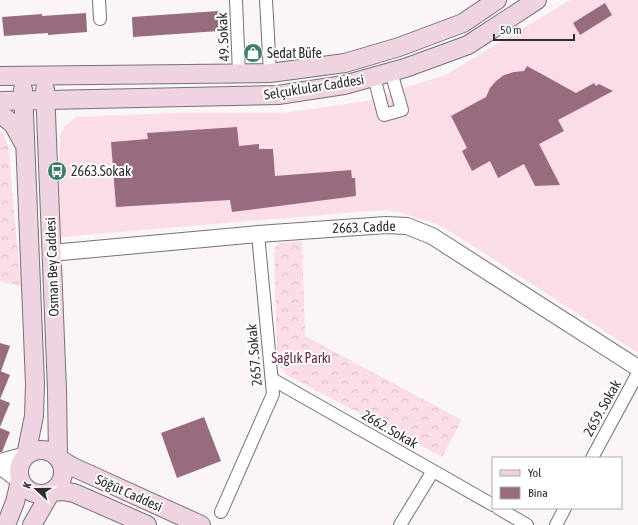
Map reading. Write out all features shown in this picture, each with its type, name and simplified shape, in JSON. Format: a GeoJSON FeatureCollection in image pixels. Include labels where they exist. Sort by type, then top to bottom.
{"type":"FeatureCollection","features":[{"type":"Feature","properties":{"kind":"main road","name":"Selçuklular Caddesi"},"geometry":{"type":"LineString","coordinates":[[0,76],[270,73],[345,63],[399,47],[463,23],[497,0]]}},
{"type":"Feature","properties":{"kind":"main road","name":"Selçuklular Caddesi"},"geometry":{"type":"LineString","coordinates":[[0,101],[278,96],[344,85],[405,68],[468,45],[537,0]]}},
{"type":"Feature","properties":{"kind":"main road"},"geometry":{"type":"LineString","coordinates":[[239,73],[240,97]]}},
{"type":"Feature","properties":{"kind":"main road","name":"Osman Bey Caddesi"},"geometry":{"type":"LineString","coordinates":[[23,76],[35,384],[34,416],[26,455]]}},
{"type":"Feature","properties":{"kind":"main road","name":"Osman Bey Caddesi"},"geometry":{"type":"LineString","coordinates":[[44,76],[57,390],[58,458]]}},
{"type":"Feature","properties":{"kind":"main road","name":"Osman Bey Caddesi"},"geometry":{"type":"LineString","coordinates":[[0,114],[13,124],[26,149]]}},
{"type":"Feature","properties":{"kind":"main road"},"geometry":{"type":"LineString","coordinates":[[32,525],[51,492],[60,483],[63,477],[63,470],[58,458],[49,451],[43,450],[31,452],[21,461],[18,474],[20,481],[30,492],[44,495],[51,492]]}},
{"type":"Feature","properties":{"kind":"main road","name":"Söğüt Caddesi"},"geometry":{"type":"LineString","coordinates":[[58,458],[73,467],[201,525]]}},
{"type":"Feature","properties":{"kind":"main road"},"geometry":{"type":"LineString","coordinates":[[6,525],[15,502],[20,481]]}},
{"type":"Feature","properties":{"kind":"main road","name":"Söğüt Caddesi"},"geometry":{"type":"LineString","coordinates":[[51,492],[63,491],[74,493],[147,525]]}},
{"type":"Feature","properties":{"kind":"street"},"geometry":{"type":"LineString","coordinates":[[99,0],[100,19]]}},
{"type":"Feature","properties":{"kind":"street","name":"49. Sokak"},"geometry":{"type":"LineString","coordinates":[[236,0],[239,73]]}},
{"type":"Feature","properties":{"kind":"street"},"geometry":{"type":"LineString","coordinates":[[266,0],[270,73]]}},
{"type":"Feature","properties":{"kind":"street"},"geometry":{"type":"LineString","coordinates":[[374,77],[384,115],[402,110],[391,72]]}},
{"type":"Feature","properties":{"kind":"street","name":"2663. Cadde"},"geometry":{"type":"LineString","coordinates":[[51,253],[258,234],[386,225],[407,226],[432,236],[638,368]]}},
{"type":"Feature","properties":{"kind":"street","name":"2657. Sokak"},"geometry":{"type":"LineString","coordinates":[[221,512],[273,394],[258,234]]}},
{"type":"Feature","properties":{"kind":"street","name":"2659. Sokak"},"geometry":{"type":"LineString","coordinates":[[593,457],[638,373]]}},
{"type":"Feature","properties":{"kind":"street","name":"2662. Sokak"},"geometry":{"type":"LineString","coordinates":[[272,379],[492,504]]}},
{"type":"Feature","properties":{"kind":"street"},"geometry":{"type":"LineString","coordinates":[[0,462],[26,455]]}},
{"type":"Feature","properties":{"kind":"street"},"geometry":{"type":"LineString","coordinates":[[0,466],[20,481]]}},
{"type":"Feature","properties":{"kind":"street"},"geometry":{"type":"LineString","coordinates":[[400,525],[433,471]]}},
{"type":"Feature","properties":{"kind":"street"},"geometry":{"type":"LineString","coordinates":[[500,509],[528,525]]}},
{"type":"Feature","properties":{"kind":"street"},"geometry":{"type":"LineString","coordinates":[[556,525],[564,509]]}},
{"type":"Feature","properties":{"kind":"green space"},"geometry":{"type":"Polygon","coordinates":[[[570,0],[638,0],[638,353],[467,242],[436,224],[398,212],[387,210],[357,212],[60,237],[60,135],[65,126],[76,117],[173,113],[284,113],[373,100],[400,89],[446,75],[570,0]]]}},
{"type":"Feature","properties":{"kind":"green space"},"geometry":{"type":"Polygon","coordinates":[[[0,131],[8,145],[21,286],[0,281],[0,131]]]}},
{"type":"Feature","properties":{"kind":"green space","name":"Sağlık Parkı"},"geometry":{"type":"Polygon","coordinates":[[[302,241],[305,336],[462,420],[442,457],[287,375],[280,366],[277,356],[275,248],[279,243],[302,241]]]}},
{"type":"Feature","properties":{"kind":"building"},"geometry":{"type":"Polygon","coordinates":[[[605,3],[612,15],[580,35],[573,23],[605,3]]]}},
{"type":"Feature","properties":{"kind":"building"},"geometry":{"type":"Polygon","coordinates":[[[218,11],[219,31],[133,37],[132,17],[218,11]]]}},
{"type":"Feature","properties":{"kind":"building"},"geometry":{"type":"Polygon","coordinates":[[[86,13],[87,32],[4,36],[2,17],[86,13]]]}},
{"type":"Feature","properties":{"kind":"building"},"geometry":{"type":"Polygon","coordinates":[[[527,66],[576,93],[594,83],[596,86],[599,84],[613,91],[558,120],[564,131],[539,144],[560,185],[535,186],[524,164],[498,178],[490,161],[472,171],[462,151],[467,148],[451,116],[486,97],[490,88],[504,75],[524,71],[527,66]]]}},
{"type":"Feature","properties":{"kind":"building"},"geometry":{"type":"Polygon","coordinates":[[[237,127],[239,146],[259,144],[259,149],[273,149],[275,176],[351,170],[352,178],[355,178],[356,196],[232,212],[230,200],[116,207],[111,142],[148,139],[147,133],[237,127]]]}},
{"type":"Feature","properties":{"kind":"building"},"geometry":{"type":"Polygon","coordinates":[[[0,343],[10,346],[1,371],[0,371],[0,343]]]}},
{"type":"Feature","properties":{"kind":"building"},"geometry":{"type":"Polygon","coordinates":[[[0,371],[10,375],[0,399],[0,371]]]}},
{"type":"Feature","properties":{"kind":"building"},"geometry":{"type":"Polygon","coordinates":[[[0,399],[10,403],[0,427],[0,399]]]}},
{"type":"Feature","properties":{"kind":"building"},"geometry":{"type":"Polygon","coordinates":[[[204,417],[221,461],[177,478],[161,433],[204,417]]]}},
{"type":"Feature","properties":{"kind":"building"},"geometry":{"type":"Polygon","coordinates":[[[0,428],[10,432],[2,452],[0,452],[0,428]]]}},
{"type":"Feature","properties":{"kind":"place","name":"Sedat Büfe"},"geometry":{"type":"Point","coordinates":[253,53]}},
{"type":"Feature","properties":{"kind":"place","name":"2663.Sokak"},"geometry":{"type":"Point","coordinates":[57,171]}}]}
